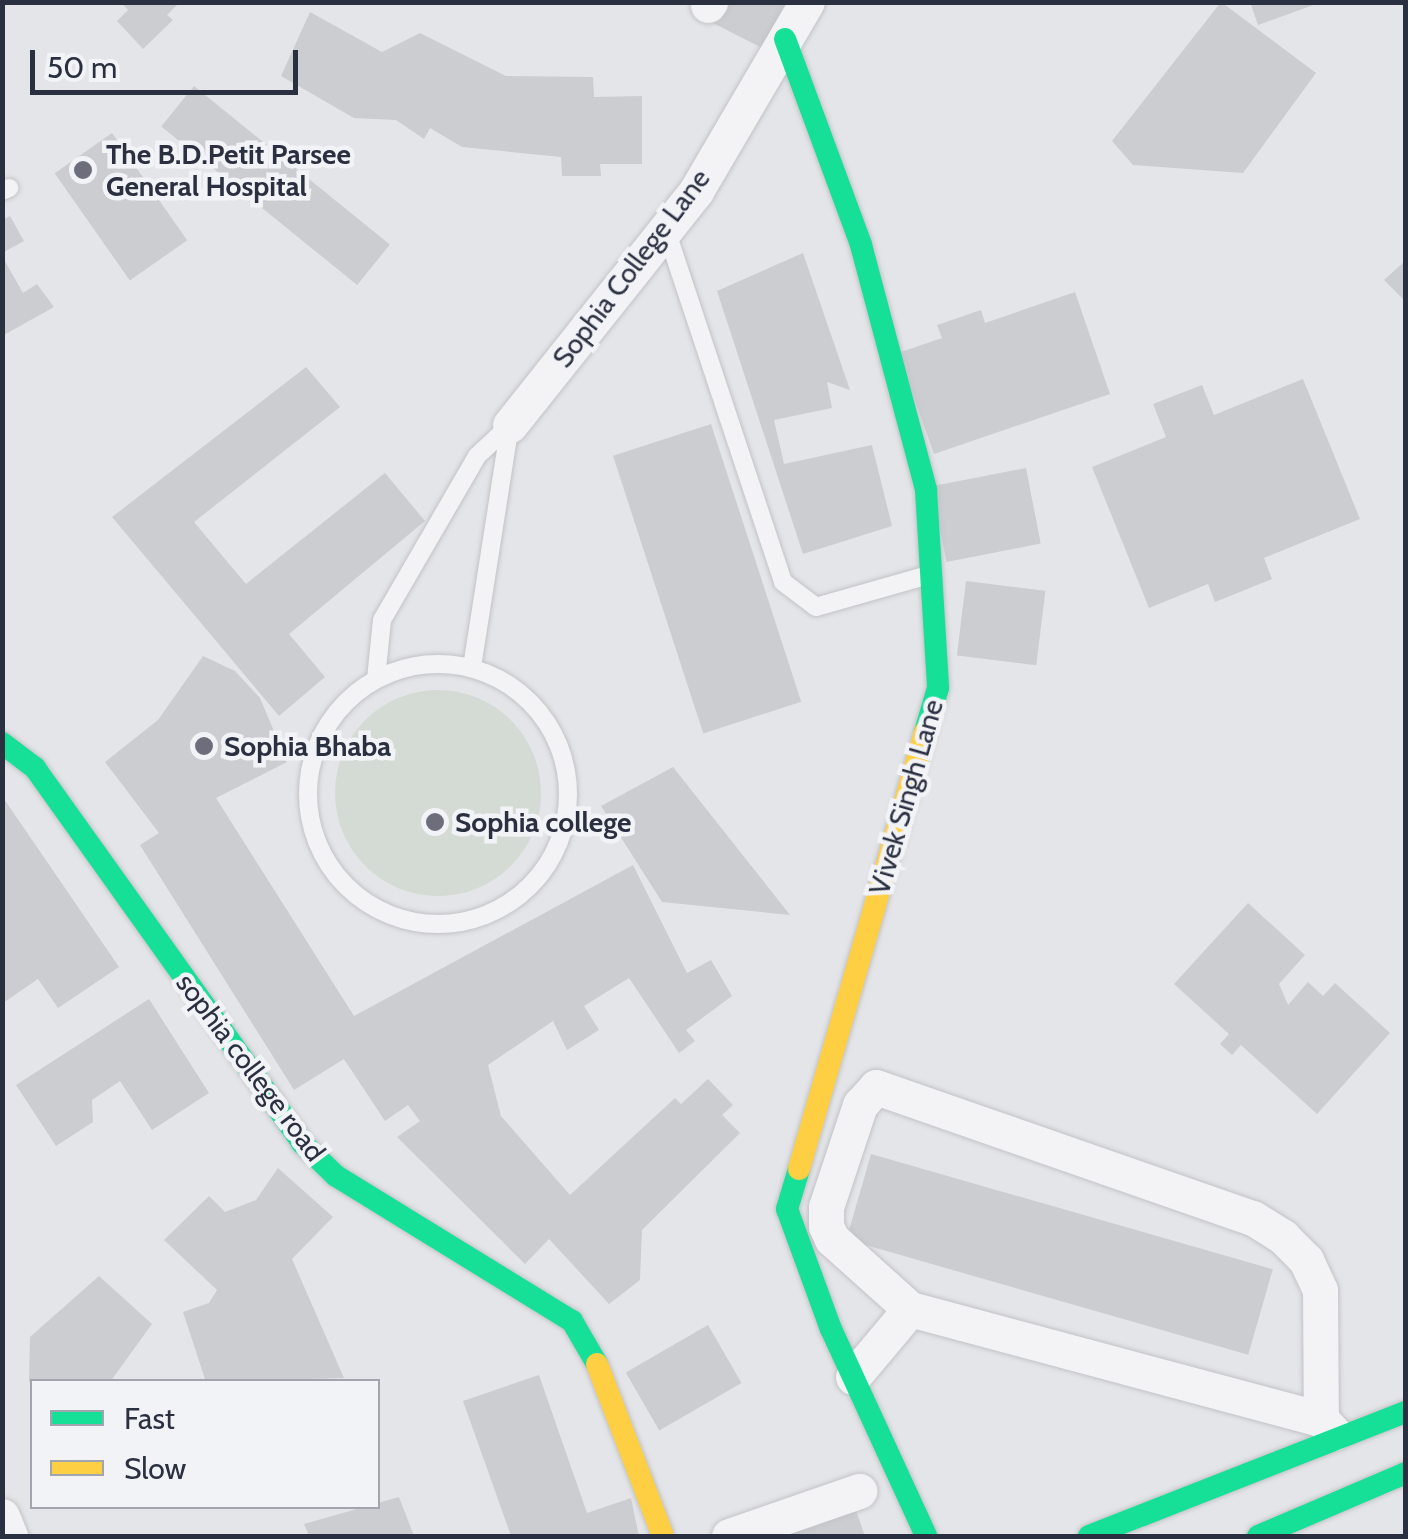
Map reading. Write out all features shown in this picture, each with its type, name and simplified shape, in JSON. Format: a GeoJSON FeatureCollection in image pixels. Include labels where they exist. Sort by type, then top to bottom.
{"type":"FeatureCollection","features":[{"type":"Feature","properties":{"kind":"street","name":"Sophia College Lane"},"geometry":{"type":"LineString","coordinates":[[510,425],[666,230],[807,2]]}},
{"type":"Feature","properties":{"kind":"street","name":"Vivek Singh Lane"},"geometry":{"type":"LineString","coordinates":[[785,39],[861,245],[926,490],[938,688],[787,1208],[853,1377],[926,1536]]}},
{"type":"Feature","properties":{"kind":"street","name":"sophia college road"},"geometry":{"type":"LineString","coordinates":[[2,742],[35,768],[302,1143],[336,1176],[572,1321],[593,1354],[663,1536]]}},
{"type":"Feature","properties":{"kind":"street"},"geometry":{"type":"LineString","coordinates":[[876,1086],[1252,1218],[1283,1237],[1306,1260],[1320,1290],[1329,1429],[910,1309],[832,1239],[826,1226],[826,1207],[860,1105],[876,1086]]}},
{"type":"Feature","properties":{"kind":"street"},"geometry":{"type":"LineString","coordinates":[[853,1377],[910,1309]]}},
{"type":"Feature","properties":{"kind":"street"},"geometry":{"type":"LineString","coordinates":[[1089,1536],[1329,1429],[1406,1412]]}},
{"type":"Feature","properties":{"kind":"street"},"geometry":{"type":"LineString","coordinates":[[1263,1536],[1406,1472]]}},
{"type":"Feature","properties":{"kind":"street"},"geometry":{"type":"LineString","coordinates":[[729,1536],[860,1490]]}},
{"type":"Feature","properties":{"kind":"street"},"geometry":{"type":"LineString","coordinates":[[2,1516],[10,1536]]}},
{"type":"Feature","properties":{"kind":"lane"},"geometry":{"type":"LineString","coordinates":[[666,230],[783,582],[816,607],[930,574]]}},
{"type":"Feature","properties":{"kind":"lane"},"geometry":{"type":"LineString","coordinates":[[472,668],[510,425]]}},
{"type":"Feature","properties":{"kind":"lane"},"geometry":{"type":"LineString","coordinates":[[376,679],[382,620],[477,456],[510,425]]}},
{"type":"Feature","properties":{"kind":"lane"},"geometry":{"type":"LineString","coordinates":[[433,664],[472,668],[536,709],[558,746],[568,788],[563,831],[545,870],[515,900],[476,920],[433,925],[391,916],[354,894],[326,861],[310,821],[308,778],[316,747],[330,719],[376,679],[433,664]]}},
{"type":"Feature","properties":{"kind":"shaded area"},"geometry":{"type":"Polygon","coordinates":[[[438,690],[477,698],[511,720],[533,754],[541,793],[533,832],[511,866],[477,888],[438,896],[399,888],[365,866],[343,832],[335,793],[343,754],[365,720],[399,698],[438,690]]]}},
{"type":"Feature","properties":{"kind":"building"},"geometry":{"type":"Polygon","coordinates":[[[121,2],[180,2],[167,15],[173,20],[143,49],[117,21],[128,10],[121,2]]]}},
{"type":"Feature","properties":{"kind":"building"},"geometry":{"type":"Polygon","coordinates":[[[723,2],[786,2],[762,48],[713,23],[723,2]]]}},
{"type":"Feature","properties":{"kind":"building"},"geometry":{"type":"Polygon","coordinates":[[[1221,2],[1316,73],[1243,173],[1133,165],[1112,141],[1221,2]]]}},
{"type":"Feature","properties":{"kind":"building"},"geometry":{"type":"Polygon","coordinates":[[[1250,2],[1319,2],[1319,3],[1258,25],[1250,2]]]}},
{"type":"Feature","properties":{"kind":"building"},"geometry":{"type":"Polygon","coordinates":[[[310,12],[382,52],[420,33],[506,76],[593,77],[594,97],[642,96],[642,164],[600,164],[601,176],[562,176],[561,157],[462,147],[430,128],[424,139],[396,120],[354,118],[281,76],[310,12]]]}},
{"type":"Feature","properties":{"kind":"building"},"geometry":{"type":"Polygon","coordinates":[[[194,86],[390,245],[357,285],[161,126],[194,86]]]}},
{"type":"Feature","properties":{"kind":"building"},"geometry":{"type":"Polygon","coordinates":[[[112,133],[187,240],[130,280],[55,173],[112,133]]]}},
{"type":"Feature","properties":{"kind":"building"},"geometry":{"type":"Polygon","coordinates":[[[10,216],[24,241],[2,253],[2,220],[10,216]]]}},
{"type":"Feature","properties":{"kind":"building"},"geometry":{"type":"Polygon","coordinates":[[[803,253],[850,390],[827,382],[832,408],[774,420],[784,464],[872,445],[892,526],[803,554],[717,291],[803,253]]]}},
{"type":"Feature","properties":{"kind":"building"},"geometry":{"type":"Polygon","coordinates":[[[2,256],[23,293],[37,284],[54,307],[2,336],[2,256]]]}},
{"type":"Feature","properties":{"kind":"building"},"geometry":{"type":"Polygon","coordinates":[[[1406,260],[1406,302],[1384,280],[1406,260]]]}},
{"type":"Feature","properties":{"kind":"building"},"geometry":{"type":"Polygon","coordinates":[[[1075,292],[1110,394],[934,454],[898,353],[942,338],[937,325],[981,310],[985,323],[1075,292]]]}},
{"type":"Feature","properties":{"kind":"building"},"geometry":{"type":"Polygon","coordinates":[[[306,367],[340,407],[194,522],[246,584],[385,473],[425,521],[289,634],[325,677],[279,716],[112,517],[306,367]]]}},
{"type":"Feature","properties":{"kind":"building"},"geometry":{"type":"Polygon","coordinates":[[[1303,379],[1360,519],[1264,558],[1272,579],[1215,602],[1208,584],[1149,608],[1092,467],[1166,437],[1153,404],[1202,385],[1214,415],[1303,379]]]}},
{"type":"Feature","properties":{"kind":"building"},"geometry":{"type":"Polygon","coordinates":[[[711,424],[801,702],[703,734],[613,456],[711,424]]]}},
{"type":"Feature","properties":{"kind":"building"},"geometry":{"type":"Polygon","coordinates":[[[1026,468],[1041,544],[946,562],[932,486],[1026,468]]]}},
{"type":"Feature","properties":{"kind":"building"},"geometry":{"type":"Polygon","coordinates":[[[966,581],[1045,591],[1036,665],[957,655],[966,581]]]}},
{"type":"Feature","properties":{"kind":"building"},"geometry":{"type":"Polygon","coordinates":[[[203,656],[235,671],[260,698],[287,762],[216,798],[354,1016],[633,865],[687,973],[711,960],[732,996],[686,1030],[695,1041],[679,1053],[629,978],[584,1006],[599,1030],[567,1050],[553,1021],[488,1065],[501,1116],[570,1195],[675,1098],[681,1104],[708,1079],[733,1105],[722,1115],[740,1133],[642,1230],[640,1280],[609,1304],[549,1239],[525,1264],[397,1137],[420,1121],[408,1105],[385,1121],[344,1059],[294,1090],[140,845],[159,833],[105,762],[158,720],[203,656]]]}},
{"type":"Feature","properties":{"kind":"building"},"geometry":{"type":"Polygon","coordinates":[[[673,767],[790,915],[662,902],[601,806],[673,767]]]}},
{"type":"Feature","properties":{"kind":"building"},"geometry":{"type":"Polygon","coordinates":[[[2,796],[119,967],[58,1008],[38,979],[3,1003],[2,796]]]}},
{"type":"Feature","properties":{"kind":"building"},"geometry":{"type":"Polygon","coordinates":[[[1248,903],[1305,955],[1279,984],[1288,1005],[1308,982],[1323,996],[1335,983],[1390,1033],[1317,1114],[1241,1045],[1232,1055],[1220,1044],[1229,1034],[1174,984],[1248,903]]]}},
{"type":"Feature","properties":{"kind":"building"},"geometry":{"type":"Polygon","coordinates":[[[149,999],[209,1093],[152,1130],[120,1081],[92,1100],[93,1122],[56,1146],[16,1085],[149,999]]]}},
{"type":"Feature","properties":{"kind":"building"},"geometry":{"type":"Polygon","coordinates":[[[871,1154],[1273,1269],[1248,1355],[846,1240],[871,1154]]]}},
{"type":"Feature","properties":{"kind":"building"},"geometry":{"type":"Polygon","coordinates":[[[278,1168],[333,1217],[292,1259],[344,1378],[205,1379],[183,1312],[209,1303],[217,1290],[164,1240],[209,1196],[225,1212],[256,1200],[278,1168]]]}},
{"type":"Feature","properties":{"kind":"building"},"geometry":{"type":"Polygon","coordinates":[[[99,1276],[152,1324],[112,1379],[29,1382],[30,1337],[99,1276]]]}},
{"type":"Feature","properties":{"kind":"building"},"geometry":{"type":"Polygon","coordinates":[[[708,1325],[742,1383],[659,1431],[626,1372],[708,1325]]]}},
{"type":"Feature","properties":{"kind":"building"},"geometry":{"type":"Polygon","coordinates":[[[539,1375],[587,1513],[631,1498],[639,1536],[511,1536],[463,1401],[539,1375]]]}},
{"type":"Feature","properties":{"kind":"building"},"geometry":{"type":"Polygon","coordinates":[[[399,1497],[414,1536],[309,1536],[304,1524],[357,1509],[380,1509],[380,1502],[399,1497]]]}},
{"type":"Feature","properties":{"kind":"building"},"geometry":{"type":"Polygon","coordinates":[[[854,1505],[865,1536],[764,1536],[854,1505]]]}},
{"type":"Feature","properties":{"kind":"traffic: fast"},"geometry":{"type":"LineString","coordinates":[[785,39],[861,245],[926,490],[938,688],[925,732]]}},
{"type":"Feature","properties":{"kind":"traffic: fast"},"geometry":{"type":"LineString","coordinates":[[2,743],[35,768],[302,1143],[336,1176],[572,1321],[597,1364]]}},
{"type":"Feature","properties":{"kind":"traffic: fast"},"geometry":{"type":"LineString","coordinates":[[799,1169],[787,1209],[831,1329],[926,1536]]}},
{"type":"Feature","properties":{"kind":"traffic: fast"},"geometry":{"type":"LineString","coordinates":[[1089,1536],[1406,1412]]}},
{"type":"Feature","properties":{"kind":"traffic: fast"},"geometry":{"type":"LineString","coordinates":[[1258,1536],[1406,1473]]}},
{"type":"Feature","properties":{"kind":"traffic: slow"},"geometry":{"type":"LineString","coordinates":[[799,1169],[925,732]]}},
{"type":"Feature","properties":{"kind":"traffic: slow"},"geometry":{"type":"LineString","coordinates":[[597,1364],[663,1536]]}},
{"type":"Feature","properties":{"kind":"place","name":"The B.D.Petit Parsee General Hospital"},"geometry":{"type":"Point","coordinates":[83,170]}},
{"type":"Feature","properties":{"kind":"place","name":"Sophia Bhaba"},"geometry":{"type":"Point","coordinates":[204,746]}},
{"type":"Feature","properties":{"kind":"place","name":"Sophia college"},"geometry":{"type":"Point","coordinates":[435,822]}}]}
